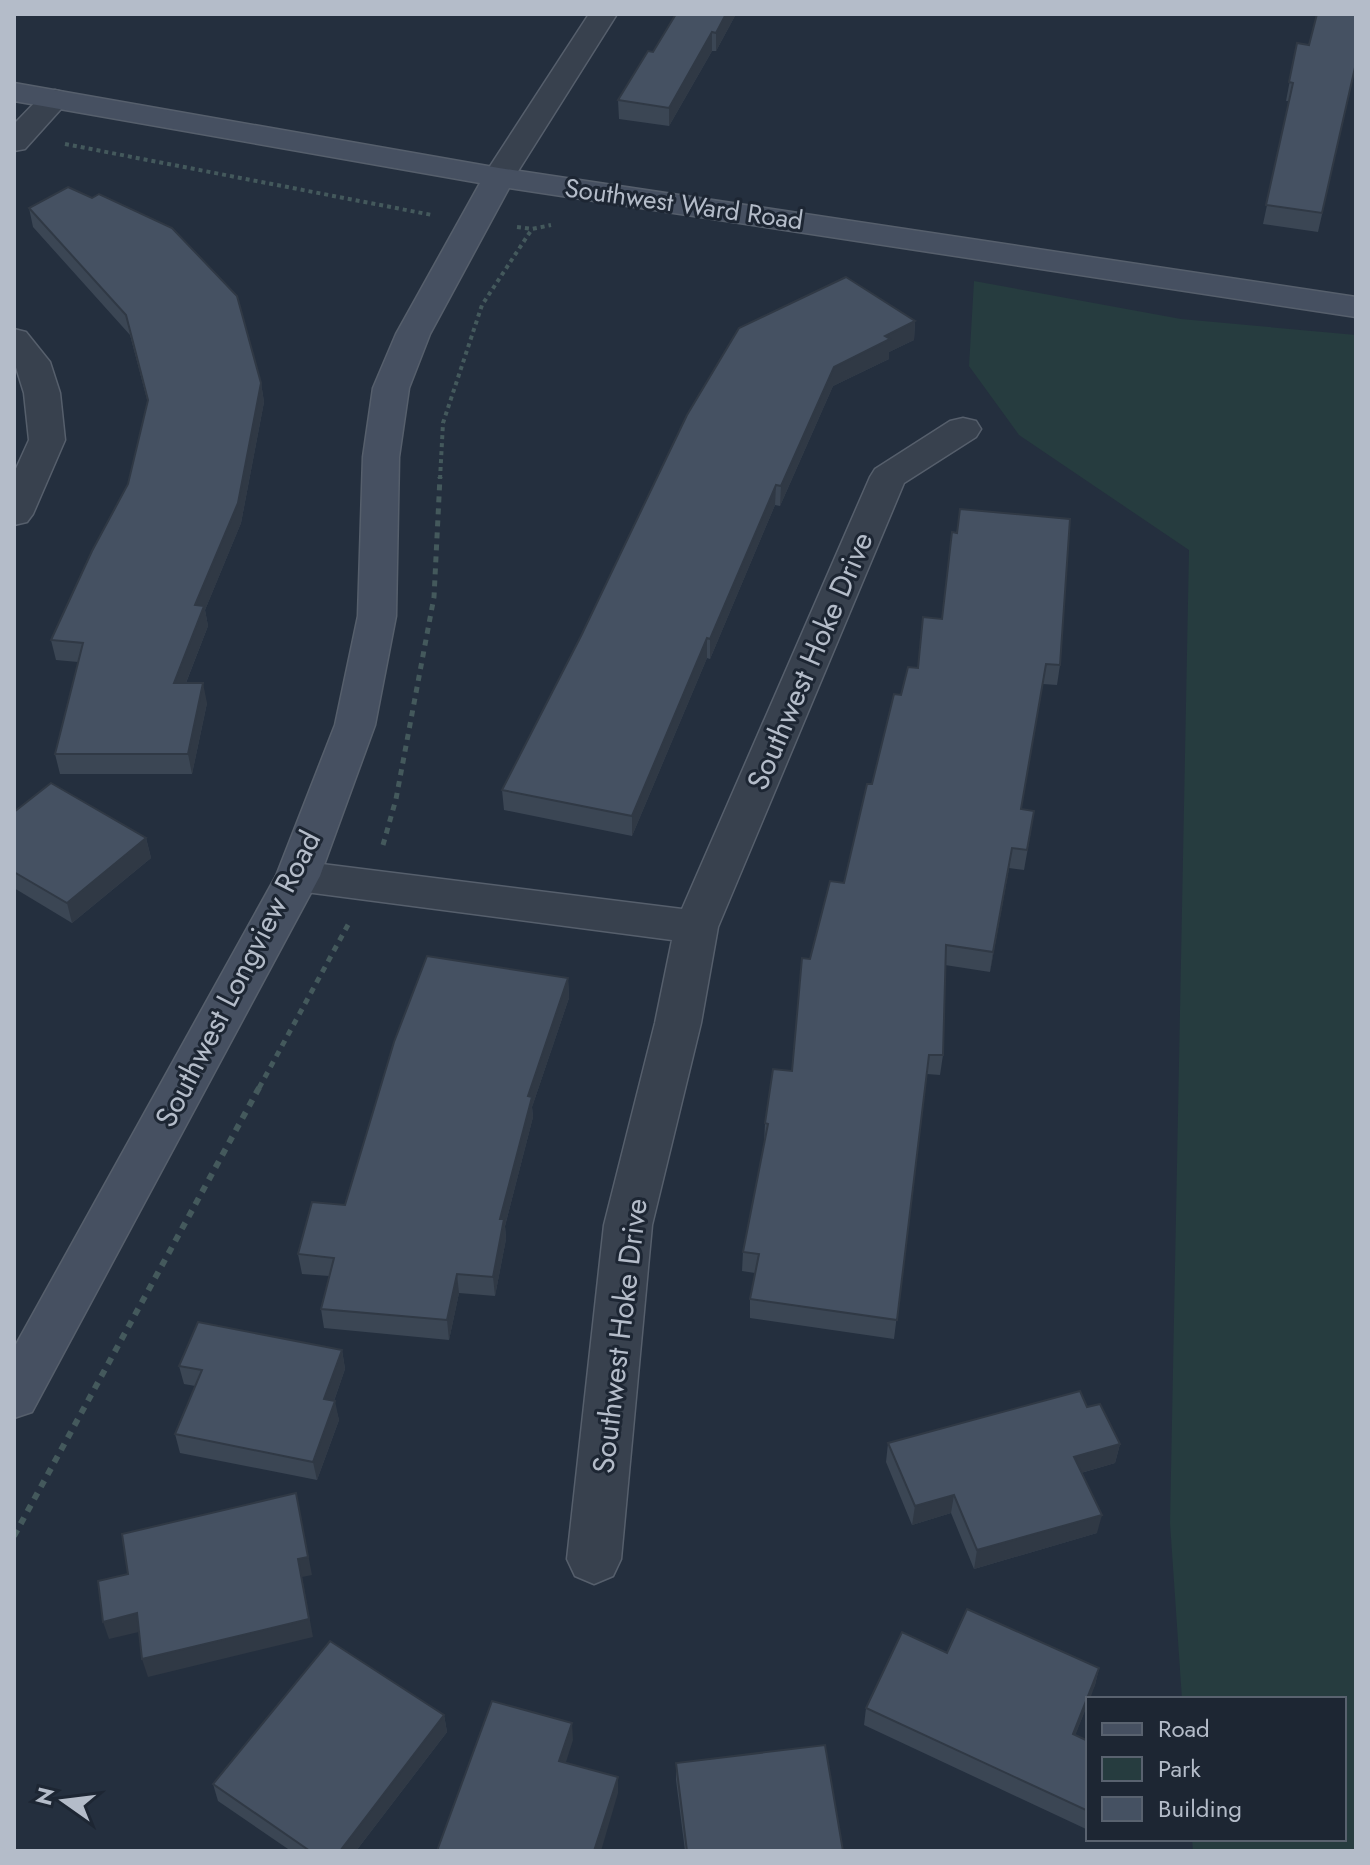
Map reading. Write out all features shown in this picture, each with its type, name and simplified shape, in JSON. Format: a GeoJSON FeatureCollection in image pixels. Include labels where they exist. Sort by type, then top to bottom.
{"type":"FeatureCollection","features":[{"type":"Feature","properties":{"kind":"street"},"geometry":{"type":"LineString","coordinates":[[499,177],[603,14]]}},
{"type":"Feature","properties":{"kind":"street","name":"Southwest Ward Road"},"geometry":{"type":"LineString","coordinates":[[14,92],[499,177],[1356,307]]}},
{"type":"Feature","properties":{"kind":"street"},"geometry":{"type":"LineString","coordinates":[[14,142],[55,99]]}},
{"type":"Feature","properties":{"kind":"street","name":"Southwest Longview Road"},"geometry":{"type":"LineString","coordinates":[[14,1396],[298,876],[355,725],[377,616],[381,457],[391,388],[413,334],[499,177]]}},
{"type":"Feature","properties":{"kind":"street"},"geometry":{"type":"LineString","coordinates":[[14,339],[33,362],[42,393],[47,440],[14,514]]}},
{"type":"Feature","properties":{"kind":"street","name":"Southwest Hoke Drive"},"geometry":{"type":"LineString","coordinates":[[594,1559],[628,1225],[678,1023],[696,927],[888,477],[963,429]]}},
{"type":"Feature","properties":{"kind":"street"},"geometry":{"type":"LineString","coordinates":[[298,876],[696,927]]}},
{"type":"Feature","properties":{"kind":"green space"},"geometry":{"type":"Polygon","coordinates":[[[974,281],[1181,319],[1356,335],[1356,1851],[1193,1851],[1192,1841],[1346,1841],[1346,1697],[1182,1697],[1170,1523],[1189,550],[1019,435],[969,366],[974,281]]]}},
{"type":"Feature","properties":{"kind":"building"},"geometry":{"type":"Polygon","coordinates":[[[676,14],[726,14],[716,33],[712,32],[669,108],[618,100],[648,51],[653,52],[676,14]]]}},
{"type":"Feature","properties":{"kind":"building"},"geometry":{"type":"Polygon","coordinates":[[[1317,14],[1356,14],[1356,63],[1322,213],[1266,205],[1293,83],[1289,82],[1297,43],[1309,45],[1317,14]]]}},
{"type":"Feature","properties":{"kind":"building"},"geometry":{"type":"Polygon","coordinates":[[[68,187],[92,198],[99,194],[172,228],[237,296],[261,383],[238,503],[195,605],[204,606],[174,683],[203,683],[188,754],[55,754],[83,643],[51,640],[92,551],[128,484],[148,400],[126,315],[29,208],[68,187]]]}},
{"type":"Feature","properties":{"kind":"building"},"geometry":{"type":"Polygon","coordinates":[[[846,277],[915,321],[885,336],[890,339],[834,367],[781,486],[776,485],[710,639],[707,638],[632,816],[502,790],[581,636],[687,415],[739,328],[846,277]]]}},
{"type":"Feature","properties":{"kind":"building"},"geometry":{"type":"Polygon","coordinates":[[[960,509],[1070,519],[1060,665],[1046,664],[1021,809],[1034,811],[1027,850],[1012,848],[993,952],[946,945],[943,1055],[929,1055],[897,1320],[750,1299],[759,1254],[743,1252],[768,1124],[765,1123],[773,1069],[792,1071],[802,958],[810,959],[830,881],[844,883],[867,784],[872,784],[894,694],[901,695],[908,667],[918,668],[923,617],[942,619],[952,532],[957,533],[960,509]]]}},
{"type":"Feature","properties":{"kind":"building"},"geometry":{"type":"Polygon","coordinates":[[[51,783],[146,838],[67,903],[14,872],[14,812],[51,783]]]}},
{"type":"Feature","properties":{"kind":"building"},"geometry":{"type":"Polygon","coordinates":[[[427,956],[568,978],[528,1096],[532,1097],[500,1219],[504,1219],[493,1277],[457,1274],[447,1320],[321,1309],[334,1258],[298,1254],[312,1202],[345,1205],[394,1042],[427,956]]]}},
{"type":"Feature","properties":{"kind":"building"},"geometry":{"type":"Polygon","coordinates":[[[198,1322],[342,1350],[324,1399],[335,1401],[313,1462],[175,1434],[202,1370],[179,1366],[198,1322]]]}},
{"type":"Feature","properties":{"kind":"building"},"geometry":{"type":"Polygon","coordinates":[[[1080,1391],[1087,1407],[1100,1404],[1120,1444],[1074,1457],[1102,1515],[977,1550],[954,1495],[915,1506],[888,1443],[1080,1391]]]}},
{"type":"Feature","properties":{"kind":"building"},"geometry":{"type":"Polygon","coordinates":[[[296,1493],[308,1557],[298,1559],[309,1619],[142,1659],[137,1613],[103,1622],[98,1581],[128,1574],[122,1534],[296,1493]]]}},
{"type":"Feature","properties":{"kind":"building"},"geometry":{"type":"Polygon","coordinates":[[[967,1609],[1099,1668],[1073,1734],[1086,1740],[1086,1810],[866,1708],[902,1632],[947,1653],[967,1609]]]}},
{"type":"Feature","properties":{"kind":"building"},"geometry":{"type":"Polygon","coordinates":[[[330,1641],[444,1715],[340,1851],[310,1851],[213,1784],[330,1641]]]}},
{"type":"Feature","properties":{"kind":"building"},"geometry":{"type":"Polygon","coordinates":[[[492,1701],[572,1723],[559,1761],[618,1777],[594,1851],[437,1851],[492,1701]]]}},
{"type":"Feature","properties":{"kind":"building"},"geometry":{"type":"Polygon","coordinates":[[[825,1745],[843,1851],[687,1851],[676,1763],[825,1745]]]}}]}
